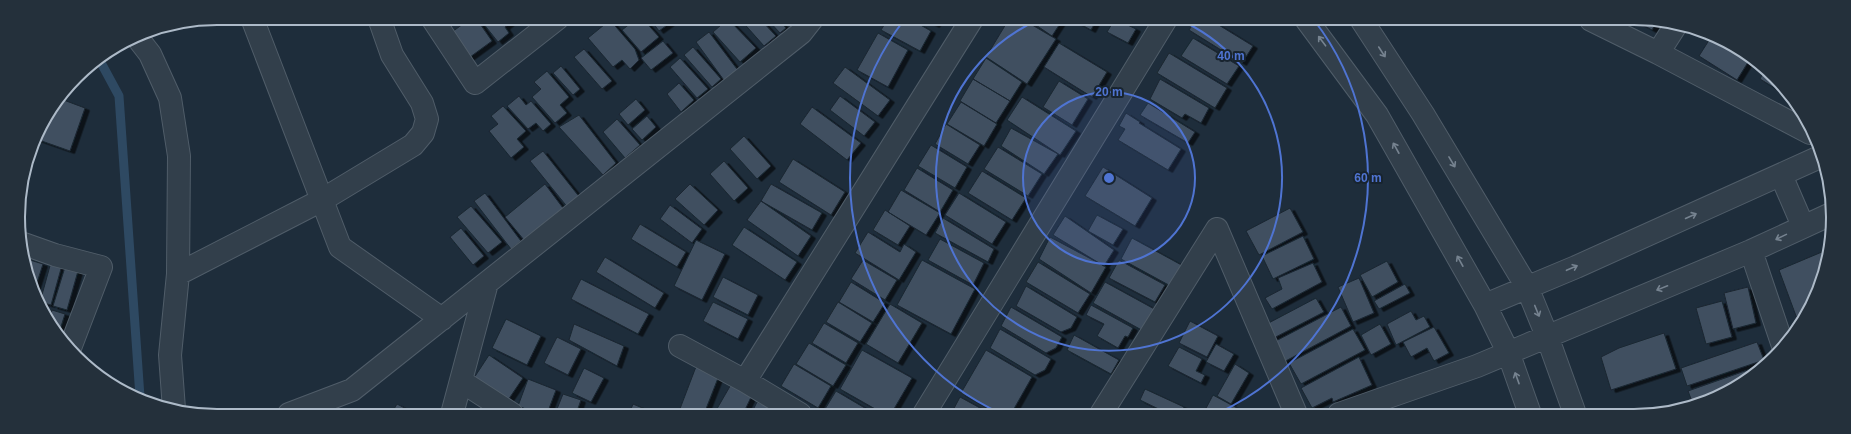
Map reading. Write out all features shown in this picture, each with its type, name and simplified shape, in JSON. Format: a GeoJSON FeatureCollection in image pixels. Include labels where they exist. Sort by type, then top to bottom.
{"type":"FeatureCollection","features":[{"type":"Feature","properties":{"kind":"street"},"geometry":{"type":"LineString","coordinates":[[255,25],[340,247],[442,319]]}},
{"type":"Feature","properties":{"kind":"street"},"geometry":{"type":"LineString","coordinates":[[178,274],[322,200],[413,145],[423,133],[427,119],[422,103],[392,55],[381,25]]}},
{"type":"Feature","properties":{"kind":"street"},"geometry":{"type":"LineString","coordinates":[[437,25],[474,83],[549,25]]}},
{"type":"Feature","properties":{"kind":"street"},"geometry":{"type":"LineString","coordinates":[[302,409],[352,390],[800,34],[807,25]]}},
{"type":"Feature","properties":{"kind":"street"},"geometry":{"type":"LineString","coordinates":[[745,381],[968,25]]}},
{"type":"Feature","properties":{"kind":"street"},"geometry":{"type":"LineString","coordinates":[[927,409],[1162,25]]}},
{"type":"Feature","properties":{"kind":"street"},"geometry":{"type":"LineString","coordinates":[[1310,25],[1377,115],[1485,305],[1508,352],[1528,409]]}},
{"type":"Feature","properties":{"kind":"street"},"geometry":{"type":"LineString","coordinates":[[1365,25],[1423,114],[1527,287],[1574,409]]}},
{"type":"Feature","properties":{"kind":"street"},"geometry":{"type":"LineString","coordinates":[[1601,25],[1658,53],[1805,130]]}},
{"type":"Feature","properties":{"kind":"street"},"geometry":{"type":"LineString","coordinates":[[1658,53],[1673,29]]}},
{"type":"Feature","properties":{"kind":"street"},"geometry":{"type":"LineString","coordinates":[[140,42],[150,54],[170,98],[179,156],[178,274],[170,355],[174,404]]}},
{"type":"Feature","properties":{"kind":"street"},"geometry":{"type":"LineString","coordinates":[[1485,305],[1817,158]]}},
{"type":"Feature","properties":{"kind":"street"},"geometry":{"type":"LineString","coordinates":[[1781,175],[1803,226]]}},
{"type":"Feature","properties":{"kind":"street"},"geometry":{"type":"LineString","coordinates":[[1354,409],[1477,366],[1751,251],[1826,216]]}},
{"type":"Feature","properties":{"kind":"street"},"geometry":{"type":"LineString","coordinates":[[1104,409],[1216,229],[1294,409]]}},
{"type":"Feature","properties":{"kind":"street"},"geometry":{"type":"LineString","coordinates":[[28,245],[55,255],[101,267],[72,343]]}},
{"type":"Feature","properties":{"kind":"street"},"geometry":{"type":"LineString","coordinates":[[1751,251],[1781,340]]}},
{"type":"Feature","properties":{"kind":"street"},"geometry":{"type":"LineString","coordinates":[[453,409],[487,283]]}},
{"type":"Feature","properties":{"kind":"street"},"geometry":{"type":"LineString","coordinates":[[680,346],[745,381],[792,409]]}},
{"type":"Feature","properties":{"kind":"street"},"geometry":{"type":"LineString","coordinates":[[461,381],[504,409]]}},
{"type":"Feature","properties":{"kind":"building"},"geometry":{"type":"Polygon","coordinates":[[[462,25],[481,25],[492,41],[466,60],[448,35],[462,25]]]}},
{"type":"Feature","properties":{"kind":"building"},"geometry":{"type":"Polygon","coordinates":[[[485,25],[507,25],[505,27],[509,33],[498,42],[485,25]]]}},
{"type":"Feature","properties":{"kind":"building"},"geometry":{"type":"Polygon","coordinates":[[[604,25],[614,25],[635,49],[639,60],[630,69],[622,60],[613,67],[588,38],[604,25]]]}},
{"type":"Feature","properties":{"kind":"building"},"geometry":{"type":"Polygon","coordinates":[[[628,25],[648,25],[659,37],[641,52],[622,30],[628,25]]]}},
{"type":"Feature","properties":{"kind":"building"},"geometry":{"type":"Polygon","coordinates":[[[654,25],[667,25],[659,31],[654,25]]]}},
{"type":"Feature","properties":{"kind":"building"},"geometry":{"type":"Polygon","coordinates":[[[721,25],[734,25],[756,48],[740,62],[713,32],[721,25]]]}},
{"type":"Feature","properties":{"kind":"building"},"geometry":{"type":"Polygon","coordinates":[[[745,25],[766,25],[776,36],[764,46],[745,25]]]}},
{"type":"Feature","properties":{"kind":"building"},"geometry":{"type":"Polygon","coordinates":[[[773,25],[783,25],[786,28],[780,33],[773,25]]]}},
{"type":"Feature","properties":{"kind":"building"},"geometry":{"type":"Polygon","coordinates":[[[884,25],[920,25],[931,31],[920,51],[881,30],[884,25]]]}},
{"type":"Feature","properties":{"kind":"building"},"geometry":{"type":"Polygon","coordinates":[[[1005,25],[1032,25],[1056,39],[1027,84],[986,57],[1005,25]]]}},
{"type":"Feature","properties":{"kind":"building"},"geometry":{"type":"Polygon","coordinates":[[[1036,25],[1059,25],[1052,36],[1036,25]]]}},
{"type":"Feature","properties":{"kind":"building"},"geometry":{"type":"Polygon","coordinates":[[[1082,25],[1094,25],[1091,30],[1082,25]]]}},
{"type":"Feature","properties":{"kind":"building"},"geometry":{"type":"Polygon","coordinates":[[[1111,25],[1128,25],[1136,29],[1128,43],[1107,32],[1111,25]]]}},
{"type":"Feature","properties":{"kind":"building"},"geometry":{"type":"Polygon","coordinates":[[[1192,25],[1219,25],[1253,46],[1242,63],[1189,30],[1192,25]]]}},
{"type":"Feature","properties":{"kind":"building"},"geometry":{"type":"Polygon","coordinates":[[[1643,25],[1654,26],[1652,30],[1643,25]]]}},
{"type":"Feature","properties":{"kind":"building"},"geometry":{"type":"Polygon","coordinates":[[[709,32],[740,73],[726,83],[696,42],[709,32]]]}},
{"type":"Feature","properties":{"kind":"building"},"geometry":{"type":"Polygon","coordinates":[[[878,33],[908,50],[888,87],[857,70],[878,33]]]}},
{"type":"Feature","properties":{"kind":"building"},"geometry":{"type":"Polygon","coordinates":[[[1193,38],[1239,66],[1227,84],[1181,56],[1193,38]]]}},
{"type":"Feature","properties":{"kind":"building"},"geometry":{"type":"Polygon","coordinates":[[[663,41],[673,53],[651,70],[641,58],[663,41]]]}},
{"type":"Feature","properties":{"kind":"building"},"geometry":{"type":"Polygon","coordinates":[[[1709,41],[1741,57],[1748,62],[1737,80],[1699,56],[1709,41]]]}},
{"type":"Feature","properties":{"kind":"building"},"geometry":{"type":"Polygon","coordinates":[[[1059,43],[1107,72],[1092,97],[1044,67],[1059,43]]]}},
{"type":"Feature","properties":{"kind":"building"},"geometry":{"type":"Polygon","coordinates":[[[693,47],[721,79],[712,87],[684,55],[693,47]]]}},
{"type":"Feature","properties":{"kind":"building"},"geometry":{"type":"Polygon","coordinates":[[[584,49],[612,81],[602,89],[574,57],[584,49]]]}},
{"type":"Feature","properties":{"kind":"building"},"geometry":{"type":"Polygon","coordinates":[[[1169,53],[1227,88],[1215,108],[1157,73],[1169,53]]]}},
{"type":"Feature","properties":{"kind":"building"},"geometry":{"type":"Polygon","coordinates":[[[680,58],[708,89],[697,98],[670,67],[680,58]]]}},
{"type":"Feature","properties":{"kind":"building"},"geometry":{"type":"Polygon","coordinates":[[[986,58],[1022,82],[1010,101],[973,79],[986,58]]]}},
{"type":"Feature","properties":{"kind":"building"},"geometry":{"type":"Polygon","coordinates":[[[561,66],[580,89],[573,95],[553,73],[561,66]]]}},
{"type":"Feature","properties":{"kind":"building"},"geometry":{"type":"Polygon","coordinates":[[[845,67],[890,100],[878,116],[833,83],[845,67]]]}},
{"type":"Feature","properties":{"kind":"building"},"geometry":{"type":"Polygon","coordinates":[[[547,71],[569,97],[560,105],[567,113],[555,123],[532,97],[541,89],[534,82],[547,71]]]}},
{"type":"Feature","properties":{"kind":"building"},"geometry":{"type":"Polygon","coordinates":[[[1762,74],[1778,90],[1760,79],[1762,74]]]}},
{"type":"Feature","properties":{"kind":"building"},"geometry":{"type":"Polygon","coordinates":[[[973,79],[1010,101],[996,123],[960,101],[973,79]]]}},
{"type":"Feature","properties":{"kind":"building"},"geometry":{"type":"Polygon","coordinates":[[[1160,79],[1209,108],[1201,123],[1185,114],[1182,118],[1150,99],[1160,79]]]}},
{"type":"Feature","properties":{"kind":"building"},"geometry":{"type":"Polygon","coordinates":[[[1059,81],[1088,99],[1072,125],[1043,107],[1059,81]]]}},
{"type":"Feature","properties":{"kind":"building"},"geometry":{"type":"Polygon","coordinates":[[[679,83],[694,100],[681,112],[667,94],[679,83]]]}},
{"type":"Feature","properties":{"kind":"building"},"geometry":{"type":"Polygon","coordinates":[[[519,96],[526,105],[531,101],[551,124],[543,131],[536,123],[528,129],[507,106],[519,96]]]}},
{"type":"Feature","properties":{"kind":"building"},"geometry":{"type":"Polygon","coordinates":[[[840,96],[875,122],[864,136],[830,110],[840,96]]]}},
{"type":"Feature","properties":{"kind":"building"},"geometry":{"type":"Polygon","coordinates":[[[1022,97],[1076,131],[1060,155],[1007,120],[1022,97]]]}},
{"type":"Feature","properties":{"kind":"building"},"geometry":{"type":"Polygon","coordinates":[[[636,99],[645,110],[628,125],[619,114],[636,99]]]}},
{"type":"Feature","properties":{"kind":"building"},"geometry":{"type":"Polygon","coordinates":[[[65,100],[85,108],[70,151],[41,141],[57,110],[65,100]]]}},
{"type":"Feature","properties":{"kind":"building"},"geometry":{"type":"Polygon","coordinates":[[[961,102],[997,124],[984,146],[947,124],[961,102]]]}},
{"type":"Feature","properties":{"kind":"building"},"geometry":{"type":"Polygon","coordinates":[[[1148,103],[1195,132],[1188,143],[1140,115],[1148,103]]]}},
{"type":"Feature","properties":{"kind":"building"},"geometry":{"type":"Polygon","coordinates":[[[503,106],[526,131],[517,139],[524,147],[511,158],[489,131],[498,124],[491,116],[503,106]]]}},
{"type":"Feature","properties":{"kind":"building"},"geometry":{"type":"Polygon","coordinates":[[[812,107],[861,143],[847,160],[800,124],[812,107]]]}},
{"type":"Feature","properties":{"kind":"building"},"geometry":{"type":"Polygon","coordinates":[[[1126,113],[1140,122],[1139,123],[1181,149],[1168,170],[1118,140],[1125,129],[1119,126],[1126,113]]]}},
{"type":"Feature","properties":{"kind":"building"},"geometry":{"type":"Polygon","coordinates":[[[579,115],[616,163],[603,175],[559,127],[579,115]]]}},
{"type":"Feature","properties":{"kind":"building"},"geometry":{"type":"Polygon","coordinates":[[[647,116],[656,127],[642,140],[632,129],[647,116]]]}},
{"type":"Feature","properties":{"kind":"building"},"geometry":{"type":"Polygon","coordinates":[[[617,119],[640,145],[625,158],[603,132],[617,119]]]}},
{"type":"Feature","properties":{"kind":"building"},"geometry":{"type":"Polygon","coordinates":[[[946,124],[980,145],[968,164],[935,144],[946,124]]]}},
{"type":"Feature","properties":{"kind":"building"},"geometry":{"type":"Polygon","coordinates":[[[1011,128],[1058,154],[1044,174],[1001,146],[1011,128]]]}},
{"type":"Feature","properties":{"kind":"building"},"geometry":{"type":"Polygon","coordinates":[[[744,136],[771,166],[757,179],[730,149],[744,136]]]}},
{"type":"Feature","properties":{"kind":"building"},"geometry":{"type":"Polygon","coordinates":[[[931,145],[967,167],[955,188],[918,166],[931,145]]]}},
{"type":"Feature","properties":{"kind":"building"},"geometry":{"type":"Polygon","coordinates":[[[998,147],[1042,174],[1028,196],[984,169],[998,147]]]}},
{"type":"Feature","properties":{"kind":"building"},"geometry":{"type":"Polygon","coordinates":[[[543,151],[581,199],[569,209],[530,161],[543,151]]]}},
{"type":"Feature","properties":{"kind":"building"},"geometry":{"type":"Polygon","coordinates":[[[793,159],[845,192],[831,215],[779,182],[793,159]]]}},
{"type":"Feature","properties":{"kind":"building"},"geometry":{"type":"Polygon","coordinates":[[[724,161],[748,188],[734,201],[710,174],[724,161]]]}},
{"type":"Feature","properties":{"kind":"building"},"geometry":{"type":"Polygon","coordinates":[[[1103,167],[1152,198],[1135,226],[1085,196],[1103,167]]]}},
{"type":"Feature","properties":{"kind":"building"},"geometry":{"type":"Polygon","coordinates":[[[917,168],[953,190],[940,212],[904,190],[917,168]]]}},
{"type":"Feature","properties":{"kind":"building"},"geometry":{"type":"Polygon","coordinates":[[[982,171],[1026,198],[1012,220],[968,193],[982,171]]]}},
{"type":"Feature","properties":{"kind":"building"},"geometry":{"type":"Polygon","coordinates":[[[545,184],[563,208],[524,240],[505,217],[545,184]]]}},
{"type":"Feature","properties":{"kind":"building"},"geometry":{"type":"Polygon","coordinates":[[[690,184],[718,210],[704,225],[675,199],[690,184]]]}},
{"type":"Feature","properties":{"kind":"building"},"geometry":{"type":"Polygon","coordinates":[[[771,184],[822,213],[812,230],[761,201],[771,184]]]}},
{"type":"Feature","properties":{"kind":"building"},"geometry":{"type":"Polygon","coordinates":[[[901,190],[940,213],[926,235],[888,212],[901,190]]]}},
{"type":"Feature","properties":{"kind":"building"},"geometry":{"type":"Polygon","coordinates":[[[485,193],[521,241],[511,249],[474,201],[485,193]]]}},
{"type":"Feature","properties":{"kind":"building"},"geometry":{"type":"Polygon","coordinates":[[[959,193],[1006,222],[992,244],[945,215],[959,193]]]}},
{"type":"Feature","properties":{"kind":"building"},"geometry":{"type":"Polygon","coordinates":[[[761,201],[811,236],[798,256],[747,220],[761,201]]]}},
{"type":"Feature","properties":{"kind":"building"},"geometry":{"type":"Polygon","coordinates":[[[670,205],[702,229],[692,243],[660,219],[670,205]]]}},
{"type":"Feature","properties":{"kind":"building"},"geometry":{"type":"Polygon","coordinates":[[[471,206],[502,242],[488,253],[457,217],[471,206]]]}},
{"type":"Feature","properties":{"kind":"building"},"geometry":{"type":"Polygon","coordinates":[[[1290,208],[1303,232],[1259,255],[1246,231],[1290,208]]]}},
{"type":"Feature","properties":{"kind":"building"},"geometry":{"type":"Polygon","coordinates":[[[885,210],[910,226],[898,245],[873,230],[885,210]]]}},
{"type":"Feature","properties":{"kind":"building"},"geometry":{"type":"Polygon","coordinates":[[[1097,215],[1123,229],[1113,245],[1088,231],[1097,215]]]}},
{"type":"Feature","properties":{"kind":"building"},"geometry":{"type":"Polygon","coordinates":[[[1065,216],[1114,250],[1104,266],[1053,235],[1065,216]]]}},
{"type":"Feature","properties":{"kind":"building"},"geometry":{"type":"Polygon","coordinates":[[[943,218],[994,249],[988,262],[935,233],[943,218]]]}},
{"type":"Feature","properties":{"kind":"building"},"geometry":{"type":"Polygon","coordinates":[[[640,224],[686,252],[677,267],[631,239],[640,224]]]}},
{"type":"Feature","properties":{"kind":"building"},"geometry":{"type":"Polygon","coordinates":[[[744,227],[797,262],[785,280],[732,245],[744,227]]]}},
{"type":"Feature","properties":{"kind":"building"},"geometry":{"type":"Polygon","coordinates":[[[461,228],[484,256],[473,265],[450,237],[461,228]]]}},
{"type":"Feature","properties":{"kind":"building"},"geometry":{"type":"Polygon","coordinates":[[[868,232],[900,252],[904,244],[916,252],[899,280],[855,253],[868,232]]]}},
{"type":"Feature","properties":{"kind":"building"},"geometry":{"type":"Polygon","coordinates":[[[1303,236],[1314,259],[1273,279],[1262,256],[1303,236]]]}},
{"type":"Feature","properties":{"kind":"building"},"geometry":{"type":"Polygon","coordinates":[[[1050,237],[1106,267],[1091,293],[1039,259],[1050,237]]]}},
{"type":"Feature","properties":{"kind":"building"},"geometry":{"type":"Polygon","coordinates":[[[1132,238],[1187,268],[1176,289],[1121,259],[1132,238]]]}},
{"type":"Feature","properties":{"kind":"building"},"geometry":{"type":"Polygon","coordinates":[[[940,239],[984,263],[973,285],[928,260],[940,239]]]}},
{"type":"Feature","properties":{"kind":"building"},"geometry":{"type":"Polygon","coordinates":[[[696,240],[725,254],[702,300],[674,286],[696,240]]]}},
{"type":"Feature","properties":{"kind":"building"},"geometry":{"type":"Polygon","coordinates":[[[1822,252],[1816,279],[1797,319],[1779,270],[1822,252]]]}},
{"type":"Feature","properties":{"kind":"building"},"geometry":{"type":"Polygon","coordinates":[[[605,257],[664,293],[655,308],[596,272],[605,257]]]}},
{"type":"Feature","properties":{"kind":"building"},"geometry":{"type":"Polygon","coordinates":[[[30,260],[43,264],[37,283],[30,260]]]}},
{"type":"Feature","properties":{"kind":"building"},"geometry":{"type":"Polygon","coordinates":[[[863,260],[897,280],[885,300],[851,279],[863,260]]]}},
{"type":"Feature","properties":{"kind":"building"},"geometry":{"type":"Polygon","coordinates":[[[922,260],[975,289],[951,334],[897,305],[922,260]]]}},
{"type":"Feature","properties":{"kind":"building"},"geometry":{"type":"Polygon","coordinates":[[[1119,260],[1165,285],[1155,302],[1109,278],[1119,260]]]}},
{"type":"Feature","properties":{"kind":"building"},"geometry":{"type":"Polygon","coordinates":[[[1387,261],[1398,282],[1372,297],[1360,275],[1387,261]]]}},
{"type":"Feature","properties":{"kind":"building"},"geometry":{"type":"Polygon","coordinates":[[[51,262],[62,265],[51,305],[46,304],[42,295],[51,262]]]}},
{"type":"Feature","properties":{"kind":"building"},"geometry":{"type":"Polygon","coordinates":[[[1038,262],[1090,294],[1078,313],[1026,282],[1038,262]]]}},
{"type":"Feature","properties":{"kind":"building"},"geometry":{"type":"Polygon","coordinates":[[[1313,263],[1322,282],[1272,309],[1265,298],[1282,289],[1278,278],[1313,263]]]}},
{"type":"Feature","properties":{"kind":"building"},"geometry":{"type":"Polygon","coordinates":[[[65,267],[78,271],[67,310],[53,306],[65,267]]]}},
{"type":"Feature","properties":{"kind":"building"},"geometry":{"type":"Polygon","coordinates":[[[723,277],[758,295],[748,315],[713,297],[723,277]]]}},
{"type":"Feature","properties":{"kind":"building"},"geometry":{"type":"Polygon","coordinates":[[[1359,278],[1374,313],[1353,322],[1338,287],[1359,278]]]}},
{"type":"Feature","properties":{"kind":"building"},"geometry":{"type":"Polygon","coordinates":[[[581,279],[649,314],[638,334],[571,299],[581,279]]]}},
{"type":"Feature","properties":{"kind":"building"},"geometry":{"type":"Polygon","coordinates":[[[851,282],[885,303],[873,322],[839,302],[851,282]]]}},
{"type":"Feature","properties":{"kind":"building"},"geometry":{"type":"Polygon","coordinates":[[[1105,282],[1158,311],[1147,333],[1093,303],[1105,282]]]}},
{"type":"Feature","properties":{"kind":"building"},"geometry":{"type":"Polygon","coordinates":[[[1405,284],[1410,293],[1379,309],[1374,301],[1405,284]]]}},
{"type":"Feature","properties":{"kind":"building"},"geometry":{"type":"Polygon","coordinates":[[[1026,286],[1077,317],[1071,328],[1061,332],[1016,306],[1026,286]]]}},
{"type":"Feature","properties":{"kind":"building"},"geometry":{"type":"Polygon","coordinates":[[[1748,287],[1756,323],[1733,329],[1724,293],[1748,287]]]}},
{"type":"Feature","properties":{"kind":"building"},"geometry":{"type":"Polygon","coordinates":[[[1316,298],[1324,312],[1268,341],[1261,327],[1316,298]]]}},
{"type":"Feature","properties":{"kind":"building"},"geometry":{"type":"Polygon","coordinates":[[[1722,301],[1732,337],[1706,344],[1696,308],[1722,301]]]}},
{"type":"Feature","properties":{"kind":"building"},"geometry":{"type":"Polygon","coordinates":[[[713,302],[748,319],[738,339],[703,321],[713,302]]]}},
{"type":"Feature","properties":{"kind":"building"},"geometry":{"type":"Polygon","coordinates":[[[838,302],[872,323],[860,342],[826,322],[838,302]]]}},
{"type":"Feature","properties":{"kind":"building"},"geometry":{"type":"Polygon","coordinates":[[[890,304],[922,323],[898,363],[866,344],[890,304]]]}},
{"type":"Feature","properties":{"kind":"building"},"geometry":{"type":"Polygon","coordinates":[[[1091,305],[1133,328],[1128,337],[1125,336],[1118,348],[1097,336],[1104,324],[1086,315],[1091,305]]]}},
{"type":"Feature","properties":{"kind":"building"},"geometry":{"type":"Polygon","coordinates":[[[1011,307],[1062,337],[1056,348],[1046,353],[1001,326],[1011,307]]]}},
{"type":"Feature","properties":{"kind":"building"},"geometry":{"type":"Polygon","coordinates":[[[1341,307],[1351,326],[1280,364],[1270,344],[1341,307]]]}},
{"type":"Feature","properties":{"kind":"building"},"geometry":{"type":"Polygon","coordinates":[[[52,310],[65,314],[60,328],[57,324],[51,313],[52,310]]]}},
{"type":"Feature","properties":{"kind":"building"},"geometry":{"type":"Polygon","coordinates":[[[1411,311],[1416,320],[1424,316],[1430,327],[1396,345],[1387,324],[1411,311]]]}},
{"type":"Feature","properties":{"kind":"building"},"geometry":{"type":"Polygon","coordinates":[[[506,319],[541,336],[527,365],[492,348],[506,319]]]}},
{"type":"Feature","properties":{"kind":"building"},"geometry":{"type":"Polygon","coordinates":[[[1190,321],[1218,336],[1207,357],[1179,343],[1190,321]]]}},
{"type":"Feature","properties":{"kind":"building"},"geometry":{"type":"Polygon","coordinates":[[[824,323],[858,343],[846,363],[812,343],[824,323]]]}},
{"type":"Feature","properties":{"kind":"building"},"geometry":{"type":"Polygon","coordinates":[[[574,324],[624,346],[617,366],[569,340],[574,324]]]}},
{"type":"Feature","properties":{"kind":"building"},"geometry":{"type":"Polygon","coordinates":[[[1380,324],[1391,344],[1371,355],[1361,335],[1380,324]]]}},
{"type":"Feature","properties":{"kind":"building"},"geometry":{"type":"Polygon","coordinates":[[[1434,327],[1449,353],[1434,361],[1427,348],[1411,357],[1403,342],[1434,327]]]}},
{"type":"Feature","properties":{"kind":"building"},"geometry":{"type":"Polygon","coordinates":[[[1000,329],[1051,359],[1045,370],[1035,375],[990,348],[1000,329]]]}},
{"type":"Feature","properties":{"kind":"building"},"geometry":{"type":"Polygon","coordinates":[[[1353,329],[1365,350],[1301,384],[1289,363],[1353,329]]]}},
{"type":"Feature","properties":{"kind":"building"},"geometry":{"type":"Polygon","coordinates":[[[1664,333],[1676,369],[1611,390],[1601,357],[1619,348],[1664,333]]]}},
{"type":"Feature","properties":{"kind":"building"},"geometry":{"type":"Polygon","coordinates":[[[1074,335],[1119,360],[1111,374],[1067,350],[1074,335]]]}},
{"type":"Feature","properties":{"kind":"building"},"geometry":{"type":"Polygon","coordinates":[[[557,337],[581,349],[568,375],[544,363],[557,337]]]}},
{"type":"Feature","properties":{"kind":"building"},"geometry":{"type":"Polygon","coordinates":[[[1757,342],[1764,359],[1761,361],[1687,386],[1681,368],[1757,342]]]}},
{"type":"Feature","properties":{"kind":"building"},"geometry":{"type":"Polygon","coordinates":[[[809,343],[846,365],[833,386],[796,364],[809,343]]]}},
{"type":"Feature","properties":{"kind":"building"},"geometry":{"type":"Polygon","coordinates":[[[1216,344],[1234,354],[1224,371],[1206,362],[1216,344]]]}},
{"type":"Feature","properties":{"kind":"building"},"geometry":{"type":"Polygon","coordinates":[[[1179,347],[1202,359],[1196,371],[1205,375],[1201,383],[1168,366],[1179,347]]]}},
{"type":"Feature","properties":{"kind":"building"},"geometry":{"type":"Polygon","coordinates":[[[862,350],[912,378],[894,409],[875,409],[840,389],[862,350]]]}},
{"type":"Feature","properties":{"kind":"building"},"geometry":{"type":"Polygon","coordinates":[[[986,350],[1032,377],[1014,409],[989,409],[961,393],[986,350]]]}},
{"type":"Feature","properties":{"kind":"building"},"geometry":{"type":"Polygon","coordinates":[[[489,355],[523,378],[506,403],[472,381],[489,355]]]}},
{"type":"Feature","properties":{"kind":"building"},"geometry":{"type":"Polygon","coordinates":[[[1359,357],[1372,385],[1333,402],[1332,398],[1312,408],[1301,388],[1359,357]]]}},
{"type":"Feature","properties":{"kind":"building"},"geometry":{"type":"Polygon","coordinates":[[[697,364],[720,373],[706,409],[680,409],[697,364]]]}},
{"type":"Feature","properties":{"kind":"building"},"geometry":{"type":"Polygon","coordinates":[[[794,364],[831,386],[818,408],[781,386],[794,364]]]}},
{"type":"Feature","properties":{"kind":"building"},"geometry":{"type":"Polygon","coordinates":[[[1235,364],[1249,373],[1231,404],[1217,396],[1235,364]]]}},
{"type":"Feature","properties":{"kind":"building"},"geometry":{"type":"Polygon","coordinates":[[[584,368],[604,378],[591,402],[572,393],[584,368]]]}},
{"type":"Feature","properties":{"kind":"building"},"geometry":{"type":"Polygon","coordinates":[[[1751,369],[1741,377],[1696,399],[1692,400],[1688,391],[1751,369]]]}},
{"type":"Feature","properties":{"kind":"building"},"geometry":{"type":"Polygon","coordinates":[[[528,379],[556,390],[549,409],[526,409],[518,406],[528,379]]]}},
{"type":"Feature","properties":{"kind":"building"},"geometry":{"type":"Polygon","coordinates":[[[733,381],[754,391],[745,409],[717,409],[733,381]]]}},
{"type":"Feature","properties":{"kind":"building"},"geometry":{"type":"Polygon","coordinates":[[[1145,389],[1184,407],[1183,409],[1159,409],[1140,400],[1145,389]]]}},
{"type":"Feature","properties":{"kind":"building"},"geometry":{"type":"Polygon","coordinates":[[[836,391],[867,409],[825,409],[836,391]]]}},
{"type":"Feature","properties":{"kind":"building"},"geometry":{"type":"Polygon","coordinates":[[[563,394],[581,400],[578,409],[557,409],[563,394]]]}},
{"type":"Feature","properties":{"kind":"building"},"geometry":{"type":"Polygon","coordinates":[[[1213,395],[1239,409],[1206,409],[1213,395]]]}},
{"type":"Feature","properties":{"kind":"building"},"geometry":{"type":"Polygon","coordinates":[[[960,397],[982,409],[954,409],[960,397]]]}},
{"type":"Feature","properties":{"kind":"building"},"geometry":{"type":"Polygon","coordinates":[[[757,402],[772,409],[754,409],[757,402]]]}},
{"type":"Feature","properties":{"kind":"building"},"geometry":{"type":"Polygon","coordinates":[[[397,404],[406,409],[394,409],[397,404]]]}},
{"type":"Feature","properties":{"kind":"building"},"geometry":{"type":"Polygon","coordinates":[[[633,404],[645,409],[631,409],[633,404]]]}},
{"type":"Feature","properties":{"kind":"waterway"},"geometry":{"type":"LineString","coordinates":[[102,64],[119,96],[140,392]]}}]}
